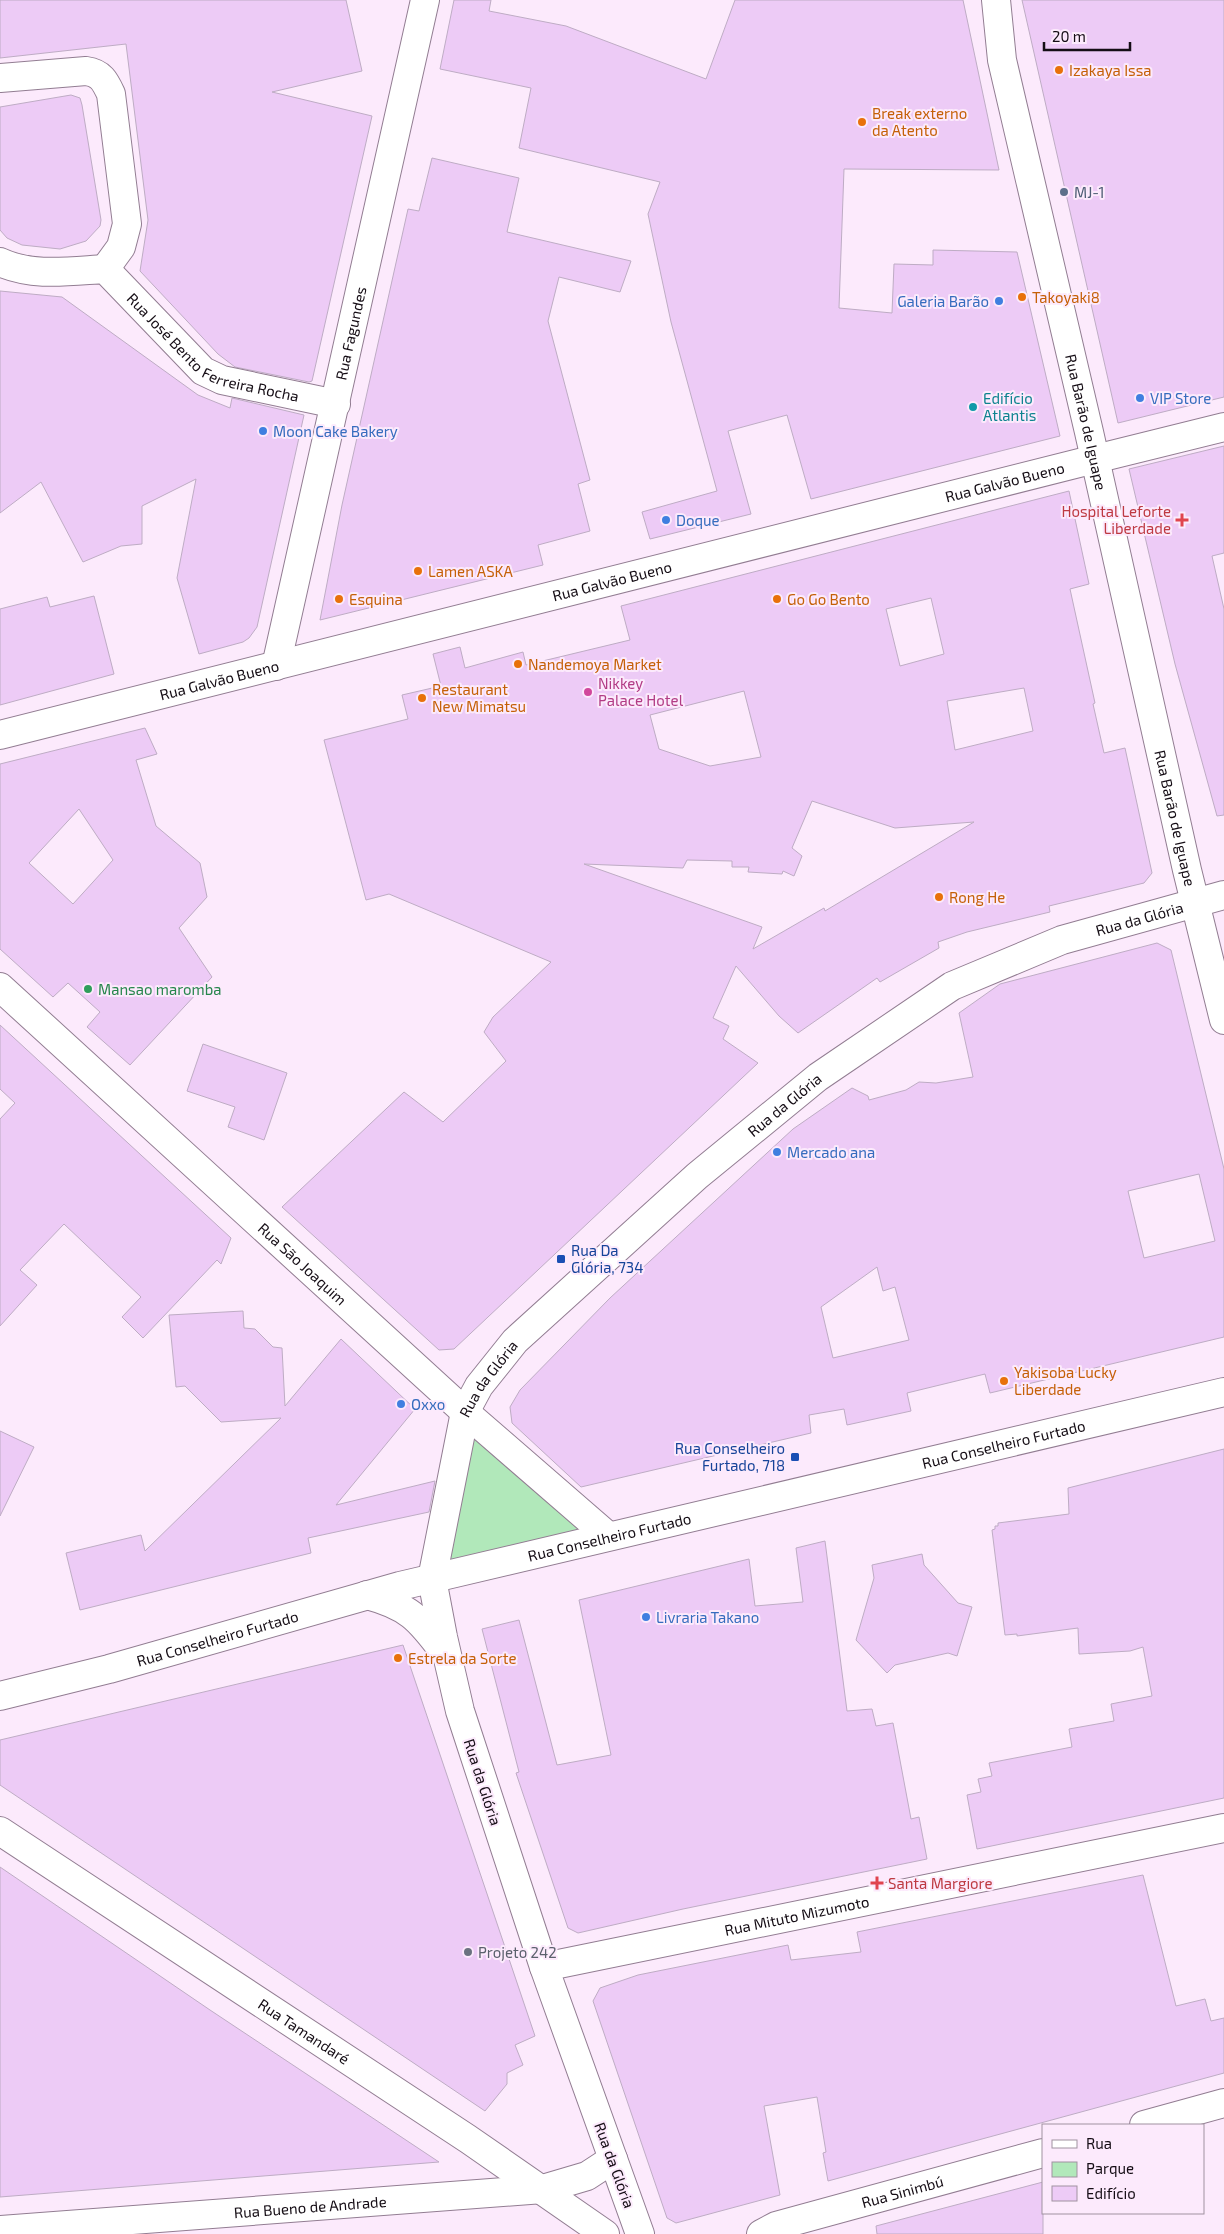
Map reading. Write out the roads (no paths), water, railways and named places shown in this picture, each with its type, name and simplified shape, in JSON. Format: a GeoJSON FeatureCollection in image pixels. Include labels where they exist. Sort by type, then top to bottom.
{"type":"FeatureCollection","features":[{"type":"Feature","properties":{"kind":"street","name":"Rua Fagundes"},"geometry":{"type":"LineString","coordinates":[[276,666],[425,0]]}},
{"type":"Feature","properties":{"kind":"street","name":"Rua Barão de Iguape"},"geometry":{"type":"LineString","coordinates":[[996,0],[1002,60],[1224,1020]]}},
{"type":"Feature","properties":{"kind":"street"},"geometry":{"type":"LineString","coordinates":[[0,78],[86,70],[97,73],[105,81],[111,94],[127,224],[121,247],[105,269],[48,272],[14,268],[0,262]]}},
{"type":"Feature","properties":{"kind":"street","name":"Rua José Bento Ferreira Rocha"},"geometry":{"type":"LineString","coordinates":[[105,269],[203,371],[222,380],[336,404]]}},
{"type":"Feature","properties":{"kind":"street","name":"Rua Galvão Bueno"},"geometry":{"type":"LineString","coordinates":[[0,735],[1224,427]]}},
{"type":"Feature","properties":{"kind":"street","name":"Rua da Glória"},"geometry":{"type":"LineString","coordinates":[[640,2234],[544,1967],[460,1711],[448,1658],[432,1579],[465,1412],[479,1386],[515,1341],[697,1176],[818,1077],[952,986],[1062,940],[1224,896]]}},
{"type":"Feature","properties":{"kind":"street","name":"Rua São Joaquim"},"geometry":{"type":"LineString","coordinates":[[0,987],[465,1412],[608,1536]]}},
{"type":"Feature","properties":{"kind":"street","name":"Rua Conselheiro Furtado"},"geometry":{"type":"LineString","coordinates":[[0,1696],[109,1669],[367,1595],[608,1536],[1224,1392]]}},
{"type":"Feature","properties":{"kind":"street"},"geometry":{"type":"LineString","coordinates":[[367,1595],[403,1607],[419,1621],[448,1658]]}},
{"type":"Feature","properties":{"kind":"street","name":"Rua Mituto Mizumoto"},"geometry":{"type":"LineString","coordinates":[[544,1967],[1224,1828]]}},
{"type":"Feature","properties":{"kind":"street","name":"Rua Tamandaré"},"geometry":{"type":"LineString","coordinates":[[0,1831],[196,1957],[543,2189],[605,2234]]}},
{"type":"Feature","properties":{"kind":"street"},"geometry":{"type":"LineString","coordinates":[[1148,2124],[1224,2103]]}},
{"type":"Feature","properties":{"kind":"street","name":"Rua Sinimbú"},"geometry":{"type":"LineString","coordinates":[[761,2234],[776,2226],[1042,2153]]}},
{"type":"Feature","properties":{"kind":"street","name":"Rua Bueno de Andrade"},"geometry":{"type":"LineString","coordinates":[[0,2230],[543,2189],[587,2176],[613,2159]]}},
{"type":"Feature","properties":{"kind":"place","name":"Izakaya Issa"},"geometry":{"type":"Point","coordinates":[1059,70]}},
{"type":"Feature","properties":{"kind":"place","name":"Break externo da Atento"},"geometry":{"type":"Point","coordinates":[862,122]}},
{"type":"Feature","properties":{"kind":"place","name":"MJ-1"},"geometry":{"type":"Point","coordinates":[1064,192]}},
{"type":"Feature","properties":{"kind":"place","name":"Takoyaki8"},"geometry":{"type":"Point","coordinates":[1022,297]}},
{"type":"Feature","properties":{"kind":"place","name":"Galeria Barão"},"geometry":{"type":"Point","coordinates":[999,301]}},
{"type":"Feature","properties":{"kind":"place","name":"VIP Store"},"geometry":{"type":"Point","coordinates":[1140,398]}},
{"type":"Feature","properties":{"kind":"place","name":"Edifício Atlantis"},"geometry":{"type":"Point","coordinates":[973,407]}},
{"type":"Feature","properties":{"kind":"place","name":"Moon Cake Bakery"},"geometry":{"type":"Point","coordinates":[263,431]}},
{"type":"Feature","properties":{"kind":"place","name":"Doque"},"geometry":{"type":"Point","coordinates":[666,520]}},
{"type":"Feature","properties":{"kind":"place","name":"Hospital Leforte Liberdade"},"geometry":{"type":"Point","coordinates":[1182,520]}},
{"type":"Feature","properties":{"kind":"place","name":"Lamen ASKA"},"geometry":{"type":"Point","coordinates":[418,571]}},
{"type":"Feature","properties":{"kind":"place","name":"Esquina"},"geometry":{"type":"Point","coordinates":[339,599]}},
{"type":"Feature","properties":{"kind":"place","name":"Go Go Bento"},"geometry":{"type":"Point","coordinates":[777,599]}},
{"type":"Feature","properties":{"kind":"place","name":"Nandemoya Market"},"geometry":{"type":"Point","coordinates":[518,664]}},
{"type":"Feature","properties":{"kind":"place","name":"Nikkey Palace Hotel"},"geometry":{"type":"Point","coordinates":[588,692]}},
{"type":"Feature","properties":{"kind":"place","name":"Restaurant New Mimatsu"},"geometry":{"type":"Point","coordinates":[422,698]}},
{"type":"Feature","properties":{"kind":"place","name":"Rong He"},"geometry":{"type":"Point","coordinates":[939,897]}},
{"type":"Feature","properties":{"kind":"place","name":"Mansao maromba"},"geometry":{"type":"Point","coordinates":[88,989]}},
{"type":"Feature","properties":{"kind":"place","name":"Mercado ana"},"geometry":{"type":"Point","coordinates":[777,1152]}},
{"type":"Feature","properties":{"kind":"place","name":"Rua Da Glória, 734"},"geometry":{"type":"Point","coordinates":[561,1259]}},
{"type":"Feature","properties":{"kind":"place","name":"Yakisoba Lucky Liberdade"},"geometry":{"type":"Point","coordinates":[1004,1381]}},
{"type":"Feature","properties":{"kind":"place","name":"Oxxo"},"geometry":{"type":"Point","coordinates":[401,1404]}},
{"type":"Feature","properties":{"kind":"place","name":"Rua Conselheiro Furtado, 718"},"geometry":{"type":"Point","coordinates":[795,1457]}},
{"type":"Feature","properties":{"kind":"place","name":"Livraria Takano"},"geometry":{"type":"Point","coordinates":[646,1617]}},
{"type":"Feature","properties":{"kind":"place","name":"Estrela da Sorte"},"geometry":{"type":"Point","coordinates":[398,1658]}},
{"type":"Feature","properties":{"kind":"place","name":"Santa Margiore"},"geometry":{"type":"Point","coordinates":[877,1883]}},
{"type":"Feature","properties":{"kind":"place","name":"Projeto 242"},"geometry":{"type":"Point","coordinates":[468,1952]}}]}
